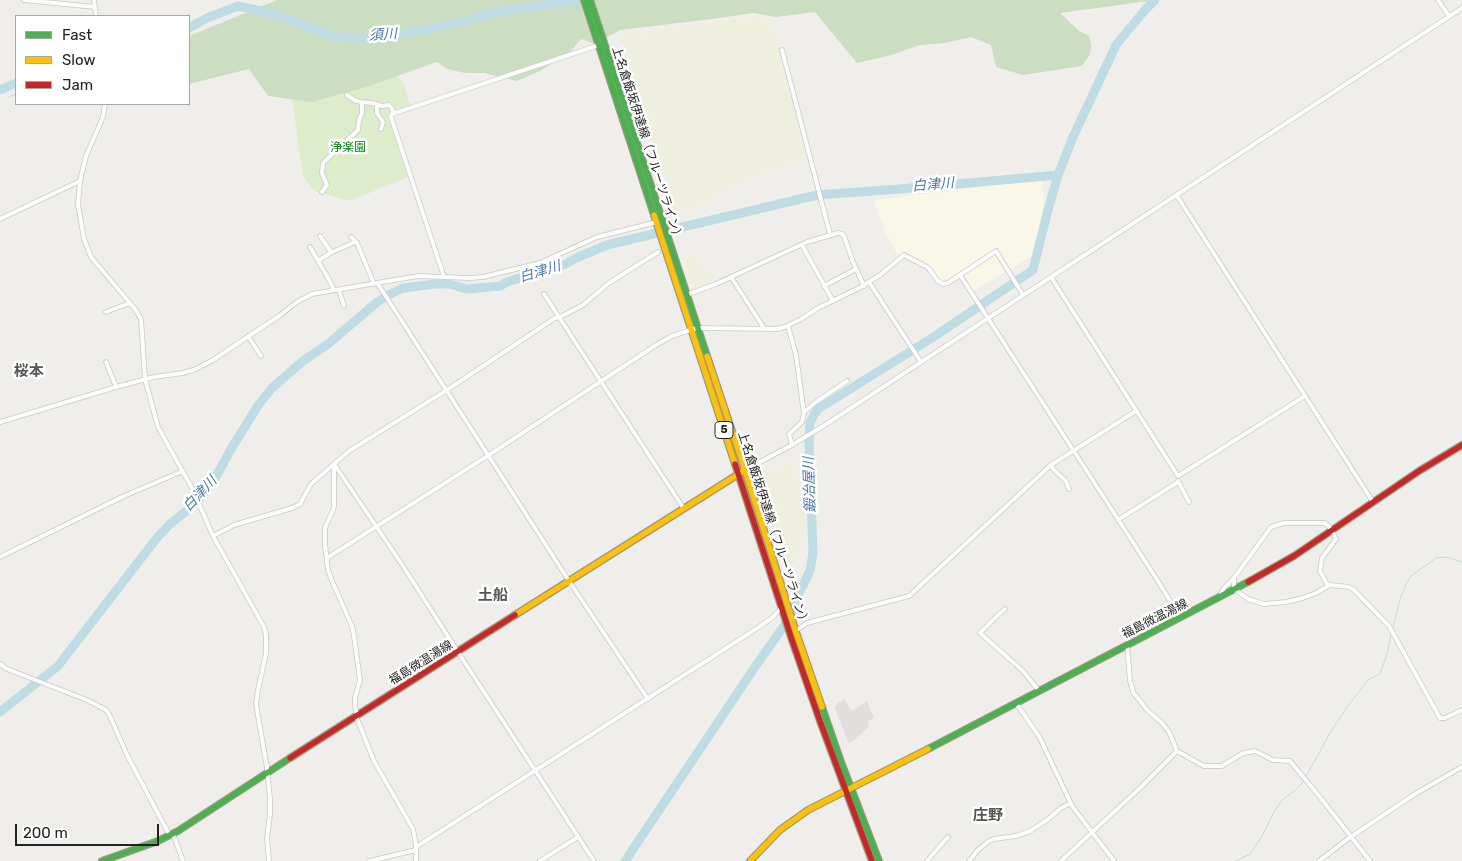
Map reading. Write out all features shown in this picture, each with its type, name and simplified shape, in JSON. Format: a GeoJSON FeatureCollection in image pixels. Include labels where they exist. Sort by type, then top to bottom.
{"type":"FeatureCollection","features":[{"type":"Feature","properties":{"kind":"main road","name":"上名倉飯坂伊達線（フルーツライン）"},"geometry":{"type":"LineString","coordinates":[[584,0],[592,15],[659,223],[664,249],[745,470],[787,605],[792,632],[820,721],[880,861]]}},
{"type":"Feature","properties":{"kind":"main road","name":"上名倉飯坂伊達線（フルーツライン）"},"geometry":{"type":"LineString","coordinates":[[590,0],[598,45],[659,223]]}},
{"type":"Feature","properties":{"kind":"main road","name":"上名倉飯坂伊達線（フルーツライン）"},"geometry":{"type":"LineString","coordinates":[[664,249],[686,295],[694,329],[738,474],[782,610],[792,632]]}},
{"type":"Feature","properties":{"kind":"main road","name":"福島微温湯線"},"geometry":{"type":"LineString","coordinates":[[750,861],[780,830],[794,819],[1180,618],[1294,556],[1462,444]]}},
{"type":"Feature","properties":{"kind":"main road","name":"福島微温湯線"},"geometry":{"type":"LineString","coordinates":[[102,861],[113,859],[171,835],[745,470]]}},
{"type":"Feature","properties":{"kind":"main road","name":"上名倉飯坂伊達線（フルーツライン）"},"geometry":{"type":"LineString","coordinates":[[849,790],[872,861]]}},
{"type":"Feature","properties":{"kind":"street"},"geometry":{"type":"LineString","coordinates":[[24,0],[95,7]]}},
{"type":"Feature","properties":{"kind":"street"},"geometry":{"type":"LineString","coordinates":[[94,0],[96,15]]}},
{"type":"Feature","properties":{"kind":"street"},"geometry":{"type":"LineString","coordinates":[[1438,0],[1449,16]]}},
{"type":"Feature","properties":{"kind":"street"},"geometry":{"type":"LineString","coordinates":[[745,470],[825,425],[1462,8]]}},
{"type":"Feature","properties":{"kind":"street"},"geometry":{"type":"LineString","coordinates":[[444,277],[391,117],[392,114],[598,45]]}},
{"type":"Feature","properties":{"kind":"street"},"geometry":{"type":"LineString","coordinates":[[782,50],[830,234]]}},
{"type":"Feature","properties":{"kind":"street"},"geometry":{"type":"LineString","coordinates":[[347,95],[356,101],[382,106],[388,105],[392,107],[394,113]]}},
{"type":"Feature","properties":{"kind":"street"},"geometry":{"type":"LineString","coordinates":[[322,192],[327,185],[321,168],[323,163],[358,130],[362,113],[362,102]]}},
{"type":"Feature","properties":{"kind":"street"},"geometry":{"type":"LineString","coordinates":[[377,104],[377,113],[383,122],[381,129]]}},
{"type":"Feature","properties":{"kind":"street"},"geometry":{"type":"LineString","coordinates":[[105,105],[103,117],[86,156],[80,181],[78,204],[84,240],[87,249],[99,266],[136,309],[142,324],[146,379],[158,427],[193,490],[213,536],[260,619],[266,635],[266,653],[256,704],[271,807],[268,838],[269,861]]}},
{"type":"Feature","properties":{"kind":"street"},"geometry":{"type":"LineString","coordinates":[[0,219],[80,181]]}},
{"type":"Feature","properties":{"kind":"street"},"geometry":{"type":"LineString","coordinates":[[1177,196],[1373,502]]}},
{"type":"Feature","properties":{"kind":"street"},"geometry":{"type":"LineString","coordinates":[[0,422],[116,386],[196,369],[213,360],[312,294],[418,276],[483,277],[534,265],[596,237],[659,223]]}},
{"type":"Feature","properties":{"kind":"street"},"geometry":{"type":"LineString","coordinates":[[686,295],[802,245],[838,232],[842,234],[864,286]]}},
{"type":"Feature","properties":{"kind":"street"},"geometry":{"type":"LineString","coordinates":[[320,236],[331,252]]}},
{"type":"Feature","properties":{"kind":"street"},"geometry":{"type":"LineString","coordinates":[[351,237],[357,243],[376,284],[648,699]]}},
{"type":"Feature","properties":{"kind":"street"},"geometry":{"type":"LineString","coordinates":[[318,260],[331,252],[355,242]]}},
{"type":"Feature","properties":{"kind":"street"},"geometry":{"type":"LineString","coordinates":[[802,245],[832,301]]}},
{"type":"Feature","properties":{"kind":"street"},"geometry":{"type":"LineString","coordinates":[[310,247],[337,290],[344,306]]}},
{"type":"Feature","properties":{"kind":"street"},"geometry":{"type":"LineString","coordinates":[[213,536],[234,525],[297,506],[302,501],[311,484],[349,451],[447,390],[555,318],[560,318],[583,305],[609,283],[664,249]]}},
{"type":"Feature","properties":{"kind":"street"},"geometry":{"type":"LineString","coordinates":[[327,558],[667,338],[694,329],[776,329],[788,326],[818,308],[864,286],[904,255],[928,268],[940,283],[943,284],[996,251],[1023,295]]}},
{"type":"Feature","properties":{"kind":"street"},"geometry":{"type":"LineString","coordinates":[[824,286],[856,269]]}},
{"type":"Feature","properties":{"kind":"street"},"geometry":{"type":"LineString","coordinates":[[960,275],[1180,618]]}},
{"type":"Feature","properties":{"kind":"street"},"geometry":{"type":"LineString","coordinates":[[731,277],[764,328]]}},
{"type":"Feature","properties":{"kind":"street"},"geometry":{"type":"LineString","coordinates":[[1051,277],[1178,476],[1178,482],[1189,502]]}},
{"type":"Feature","properties":{"kind":"street"},"geometry":{"type":"LineString","coordinates":[[870,282],[921,362]]}},
{"type":"Feature","properties":{"kind":"street"},"geometry":{"type":"LineString","coordinates":[[544,294],[684,509]]}},
{"type":"Feature","properties":{"kind":"street"},"geometry":{"type":"LineString","coordinates":[[106,312],[130,303]]}},
{"type":"Feature","properties":{"kind":"street"},"geometry":{"type":"LineString","coordinates":[[788,326],[796,355],[804,412],[802,422],[789,434],[792,445]]}},
{"type":"Feature","properties":{"kind":"street"},"geometry":{"type":"LineString","coordinates":[[248,336],[261,356]]}},
{"type":"Feature","properties":{"kind":"street"},"geometry":{"type":"LineString","coordinates":[[106,362],[116,386]]}},
{"type":"Feature","properties":{"kind":"street"},"geometry":{"type":"LineString","coordinates":[[804,412],[847,381]]}},
{"type":"Feature","properties":{"kind":"street"},"geometry":{"type":"LineString","coordinates":[[1178,476],[1305,396]]}},
{"type":"Feature","properties":{"kind":"street"},"geometry":{"type":"LineString","coordinates":[[792,632],[808,623],[909,596],[1051,465],[1136,411]]}},
{"type":"Feature","properties":{"kind":"street"},"geometry":{"type":"LineString","coordinates":[[334,464],[377,526],[594,861]]}},
{"type":"Feature","properties":{"kind":"street"},"geometry":{"type":"LineString","coordinates":[[334,464],[334,506],[324,534],[328,570],[349,619],[354,636],[360,680],[355,698],[356,711],[374,761],[412,826],[416,861]]}},
{"type":"Feature","properties":{"kind":"street"},"geometry":{"type":"LineString","coordinates":[[1051,465],[1066,481],[1069,489]]}},
{"type":"Feature","properties":{"kind":"street"},"geometry":{"type":"LineString","coordinates":[[0,557],[124,496],[183,471]]}},
{"type":"Feature","properties":{"kind":"street"},"geometry":{"type":"LineString","coordinates":[[1118,520],[1178,482]]}},
{"type":"Feature","properties":{"kind":"street"},"geometry":{"type":"LineString","coordinates":[[1218,598],[1271,527],[1284,523],[1325,523],[1332,530],[1336,539],[1322,558],[1320,572],[1330,586]]}},
{"type":"Feature","properties":{"kind":"street"},"geometry":{"type":"LineString","coordinates":[[1234,578],[1234,589],[1241,595],[1263,604],[1303,598],[1330,586],[1342,585],[1349,587],[1389,626],[1440,718],[1446,718],[1462,710]]}},
{"type":"Feature","properties":{"kind":"street"},"geometry":{"type":"LineString","coordinates":[[370,861],[416,849],[759,627],[787,605]]}},
{"type":"Feature","properties":{"kind":"street"},"geometry":{"type":"LineString","coordinates":[[1005,609],[980,633],[1023,672],[1039,691]]}},
{"type":"Feature","properties":{"kind":"street"},"geometry":{"type":"LineString","coordinates":[[1126,645],[1133,692],[1148,711],[1169,732],[1177,751],[1204,766],[1222,766],[1243,753],[1255,751],[1273,760],[1290,761],[1370,861]]}},
{"type":"Feature","properties":{"kind":"street"},"geometry":{"type":"LineString","coordinates":[[0,664],[7,669],[87,700],[106,710],[127,755],[171,835],[183,861]]}},
{"type":"Feature","properties":{"kind":"street"},"geometry":{"type":"LineString","coordinates":[[1016,703],[1040,738],[1071,803],[1114,861]]}},
{"type":"Feature","properties":{"kind":"street"},"geometry":{"type":"LineString","coordinates":[[1061,861],[1177,751]]}},
{"type":"Feature","properties":{"kind":"street"},"geometry":{"type":"LineString","coordinates":[[1319,861],[1351,836],[1415,794],[1462,767]]}},
{"type":"Feature","properties":{"kind":"street"},"geometry":{"type":"LineString","coordinates":[[969,861],[989,841],[1016,836],[1030,831],[1061,808],[1071,803]]}},
{"type":"Feature","properties":{"kind":"street"},"geometry":{"type":"LineString","coordinates":[[540,861],[578,837]]}},
{"type":"Feature","properties":{"kind":"street"},"geometry":{"type":"LineString","coordinates":[[927,861],[948,837]]}},
{"type":"Feature","properties":{"kind":"shaded area"},"geometry":{"type":"Polygon","coordinates":[[[1042,180],[1044,204],[1040,251],[973,291],[962,271],[948,280],[941,281],[929,265],[907,253],[898,255],[879,218],[874,200],[1042,180]]]}},
{"type":"Feature","properties":{"kind":"shaded area"},"geometry":{"type":"Polygon","coordinates":[[[844,699],[852,711],[867,701],[874,718],[868,722],[869,727],[849,744],[834,706],[844,699]]]}},
{"type":"Feature","properties":{"kind":"green space"},"geometry":{"type":"Polygon","coordinates":[[[277,0],[1157,0],[1060,13],[1079,31],[1089,36],[1090,54],[1082,66],[1023,75],[996,67],[991,45],[971,37],[945,43],[920,45],[891,55],[857,63],[815,12],[776,17],[753,13],[620,30],[595,44],[581,39],[571,51],[540,71],[517,81],[485,73],[465,73],[447,69],[437,62],[366,87],[312,102],[268,96],[249,69],[190,84],[190,36],[277,0]]]}},
{"type":"Feature","properties":{"kind":"green space"},"geometry":{"type":"Polygon","coordinates":[[[755,17],[771,21],[808,157],[743,181],[708,202],[691,210],[679,212],[671,207],[663,169],[657,169],[619,37],[621,31],[644,34],[658,32],[660,28],[755,17]]]}},
{"type":"Feature","properties":{"kind":"green space","name":"浄楽園"},"geometry":{"type":"Polygon","coordinates":[[[380,63],[403,82],[410,105],[390,112],[388,118],[408,177],[350,201],[314,191],[303,175],[291,93],[380,63]]]}},
{"type":"Feature","properties":{"kind":"green space"},"geometry":{"type":"Polygon","coordinates":[[[696,254],[702,268],[708,267],[714,280],[693,290],[687,273],[685,258],[696,254]]]}},
{"type":"Feature","properties":{"kind":"green space"},"geometry":{"type":"Polygon","coordinates":[[[794,460],[803,506],[805,534],[790,571],[760,481],[761,473],[772,471],[794,460]]]}},
{"type":"Feature","properties":{"kind":"waterway","name":"須川"},"geometry":{"type":"LineString","coordinates":[[190,27],[207,18],[238,6],[274,14],[333,36],[358,38],[390,36],[427,30],[501,11],[583,0]]}},
{"type":"Feature","properties":{"kind":"waterway","name":"鍛冶屋川"},"geometry":{"type":"LineString","coordinates":[[625,861],[791,616],[810,571],[813,553],[809,443],[810,423],[814,415],[818,409],[932,338],[1033,270],[1058,175],[1073,137],[1116,45],[1155,0]]}},
{"type":"Feature","properties":{"kind":"waterway","name":"須川"},"geometry":{"type":"LineString","coordinates":[[0,90],[15,83]]}},
{"type":"Feature","properties":{"kind":"waterway"},"geometry":{"type":"LineString","coordinates":[[9,97],[15,94]]}},
{"type":"Feature","properties":{"kind":"waterway","name":"白津川"},"geometry":{"type":"LineString","coordinates":[[0,712],[58,666],[156,539],[199,499],[212,484],[259,404],[272,388],[303,361],[328,344],[376,303],[390,294],[403,288],[435,284],[449,284],[467,289],[501,286],[516,279],[566,264],[607,245],[817,195],[1058,175]]}},
{"type":"Feature","properties":{"kind":"waterway"},"geometry":{"type":"LineString","coordinates":[[1393,628],[1400,599],[1411,576],[1436,558],[1446,557],[1462,562]]}},
{"type":"Feature","properties":{"kind":"waterway"},"geometry":{"type":"LineString","coordinates":[[1236,861],[1250,854],[1282,800],[1303,782],[1330,733],[1347,707],[1369,679],[1380,674],[1391,635]]}},
{"type":"Feature","properties":{"kind":"traffic: fast"},"geometry":{"type":"LineString","coordinates":[[584,0],[654,215]]}},
{"type":"Feature","properties":{"kind":"traffic: fast"},"geometry":{"type":"LineString","coordinates":[[590,0],[707,356]]}},
{"type":"Feature","properties":{"kind":"traffic: fast"},"geometry":{"type":"LineString","coordinates":[[928,749],[1248,582]]}},
{"type":"Feature","properties":{"kind":"traffic: fast"},"geometry":{"type":"LineString","coordinates":[[822,707],[879,861]]}},
{"type":"Feature","properties":{"kind":"traffic: fast"},"geometry":{"type":"LineString","coordinates":[[102,861],[158,841],[178,831],[290,758]]}},
{"type":"Feature","properties":{"kind":"traffic: slow"},"geometry":{"type":"LineString","coordinates":[[654,215],[735,464]]}},
{"type":"Feature","properties":{"kind":"traffic: slow"},"geometry":{"type":"LineString","coordinates":[[707,356],[822,707]]}},
{"type":"Feature","properties":{"kind":"traffic: slow"},"geometry":{"type":"LineString","coordinates":[[515,615],[745,470]]}},
{"type":"Feature","properties":{"kind":"traffic: slow"},"geometry":{"type":"LineString","coordinates":[[750,861],[780,830],[808,810],[928,749]]}},
{"type":"Feature","properties":{"kind":"traffic: jam"},"geometry":{"type":"LineString","coordinates":[[1248,582],[1294,556],[1419,471],[1462,445]]}},
{"type":"Feature","properties":{"kind":"traffic: jam"},"geometry":{"type":"LineString","coordinates":[[735,464],[792,640],[872,861]]}},
{"type":"Feature","properties":{"kind":"traffic: jam"},"geometry":{"type":"LineString","coordinates":[[290,758],[515,615]]}},
{"type":"Feature","properties":{"kind":"district","name":"桜本"},"geometry":{"type":"Point","coordinates":[29,372]}},
{"type":"Feature","properties":{"kind":"district","name":"土船"},"geometry":{"type":"Point","coordinates":[493,596]}},
{"type":"Feature","properties":{"kind":"district","name":"庄野"},"geometry":{"type":"Point","coordinates":[988,816]}}]}
